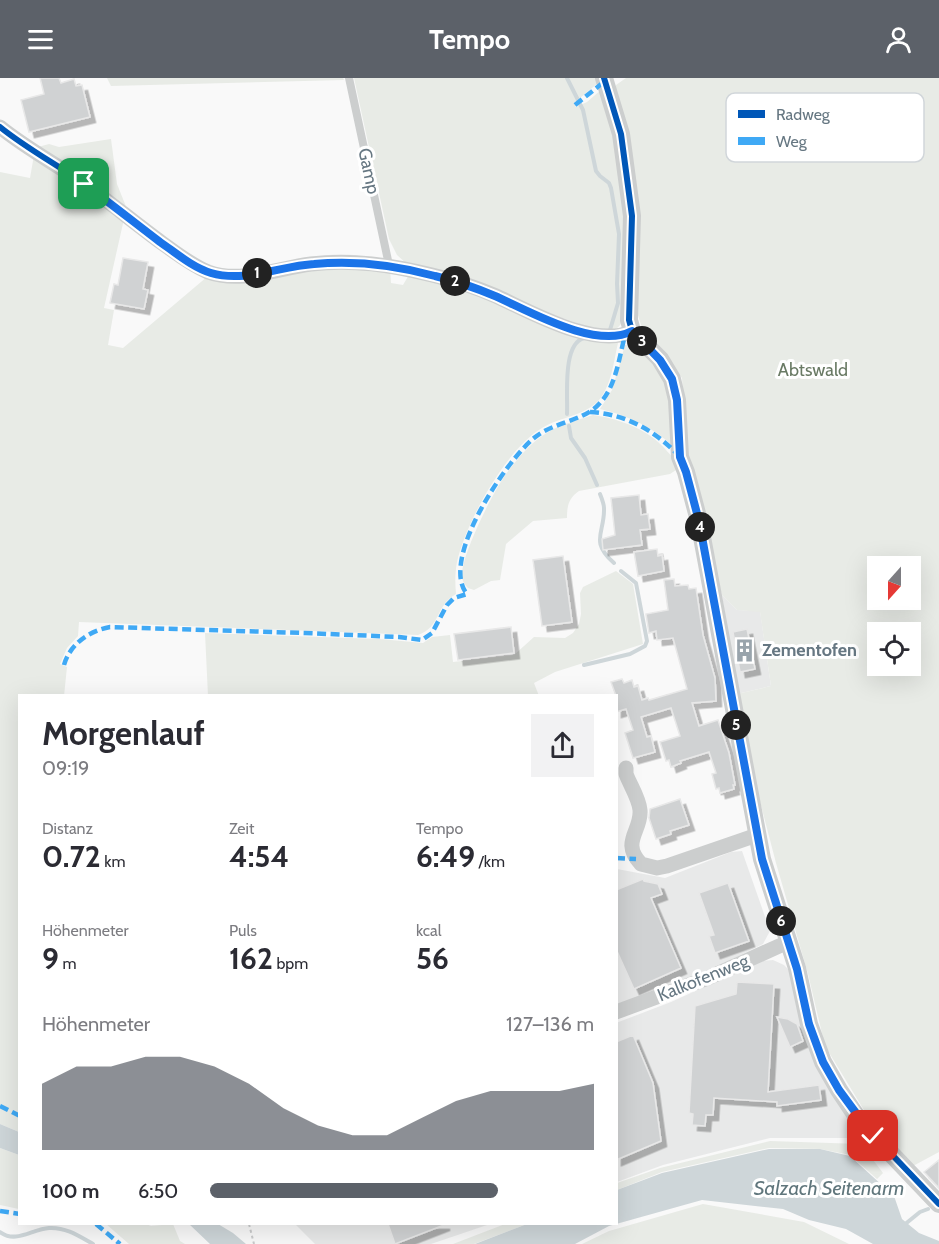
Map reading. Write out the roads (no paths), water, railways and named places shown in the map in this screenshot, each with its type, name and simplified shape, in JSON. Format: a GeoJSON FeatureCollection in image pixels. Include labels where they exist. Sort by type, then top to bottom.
{"type":"FeatureCollection","features":[{"type":"Feature","properties":{"kind":"street"},"geometry":{"type":"LineString","coordinates":[[604,78],[621,134],[630,201],[632,228],[629,320],[632,331],[666,368],[675,388],[680,457],[699,521],[762,859],[804,994],[809,1024],[823,1062],[839,1090],[873,1136],[926,1188],[939,1204]]}},
{"type":"Feature","properties":{"kind":"street"},"geometry":{"type":"LineString","coordinates":[[0,127],[24,146],[84,184],[181,257],[209,272],[244,276],[312,264],[368,262],[389,265],[466,285],[562,327],[598,335],[624,335],[632,331]]}},
{"type":"Feature","properties":{"kind":"street"},"geometry":{"type":"LineString","coordinates":[[626,768],[626,774],[641,813],[632,842],[632,851],[641,864],[657,868],[667,866],[757,835]]}},
{"type":"Feature","properties":{"kind":"street","name":"Kalkofenweg"},"geometry":{"type":"LineString","coordinates":[[618,1011],[708,978],[788,942]]}},
{"type":"Feature","properties":{"kind":"lane","name":"Gamp"},"geometry":{"type":"LineString","coordinates":[[349,78],[389,265]]}},
{"type":"Feature","properties":{"kind":"water"},"geometry":{"type":"Polygon","coordinates":[[[0,1124],[18,1132],[18,1155],[0,1148],[0,1124]]]}},
{"type":"Feature","properties":{"kind":"water","name":"Salzach Seitenarm"},"geometry":{"type":"Polygon","coordinates":[[[769,1149],[820,1149],[850,1156],[894,1196],[902,1219],[919,1233],[939,1241],[939,1244],[873,1244],[846,1229],[809,1220],[783,1209],[702,1200],[618,1223],[618,1190],[662,1173],[769,1149]]]}},
{"type":"Feature","properties":{"kind":"water"},"geometry":{"type":"Polygon","coordinates":[[[190,1225],[220,1225],[246,1244],[210,1244],[190,1225]]]}},
{"type":"Feature","properties":{"kind":"water","name":"Salzach Seitenarm"},"geometry":{"type":"Polygon","coordinates":[[[524,1225],[613,1225],[575,1244],[475,1244],[524,1225]]]}},
{"type":"Feature","properties":{"kind":"waterway"},"geometry":{"type":"LineString","coordinates":[[567,78],[583,110],[596,171],[609,183],[611,188],[619,234],[618,303],[610,330]]}},
{"type":"Feature","properties":{"kind":"waterway"},"geometry":{"type":"LineString","coordinates":[[567,414],[569,360],[577,342],[584,338]]}},
{"type":"Feature","properties":{"kind":"waterway"},"geometry":{"type":"LineString","coordinates":[[569,426],[571,438],[585,458],[597,485]]}},
{"type":"Feature","properties":{"kind":"waterway"},"geometry":{"type":"LineString","coordinates":[[600,494],[604,508],[600,543],[606,555],[614,563]]}},
{"type":"Feature","properties":{"kind":"waterway"},"geometry":{"type":"LineString","coordinates":[[584,665],[630,654],[645,646],[647,641],[636,583],[621,571]]}},
{"type":"Feature","properties":{"kind":"waterway"},"geometry":{"type":"LineString","coordinates":[[904,1225],[920,1212],[928,1209]]}},
{"type":"Feature","properties":{"kind":"waterway"},"geometry":{"type":"LineString","coordinates":[[0,1232],[12,1237],[55,1228],[72,1233],[93,1244]]}},
{"type":"Feature","properties":{"kind":"place","name":"Zementofen"},"geometry":{"type":"Point","coordinates":[744,650]}},
{"type":"Feature","properties":{"kind":"park label","name":"Abtswald"},"geometry":{"type":"Point","coordinates":[813,370]}}]}
